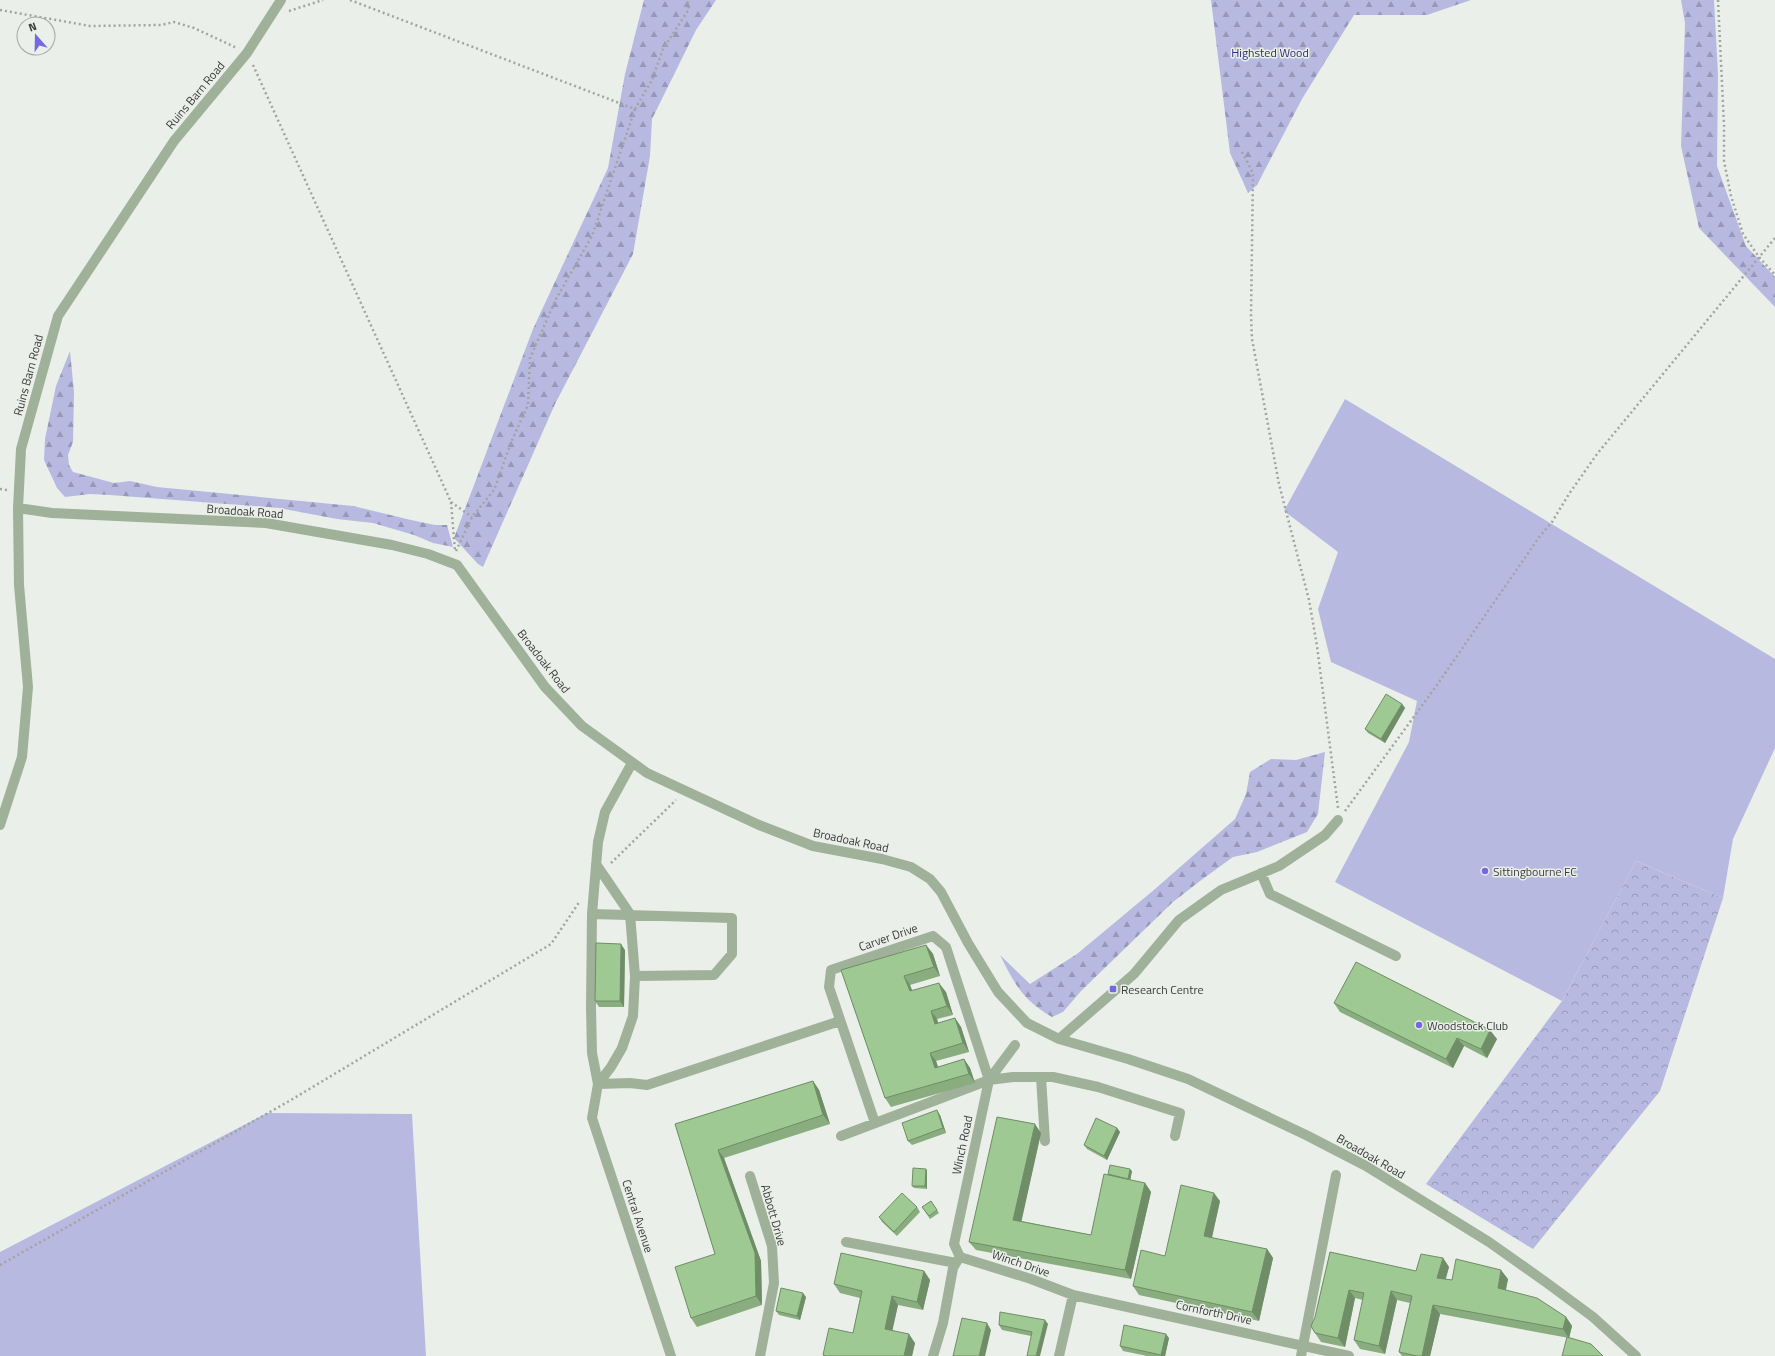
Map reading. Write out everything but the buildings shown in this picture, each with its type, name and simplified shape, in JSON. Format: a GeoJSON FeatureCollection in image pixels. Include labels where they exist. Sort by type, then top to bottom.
{"type":"FeatureCollection","features":[{"type":"Feature","properties":{"kind":"street","name":"Ruins Barn Road"},"geometry":{"type":"LineString","coordinates":[[0,825],[22,757],[28,687],[19,585],[18,508],[21,449],[58,316],[174,141],[247,53],[281,0]]}},
{"type":"Feature","properties":{"kind":"street","name":"Broadoak Road"},"geometry":{"type":"LineString","coordinates":[[18,508],[52,513],[266,523],[392,545],[428,554],[457,565],[545,687],[582,726],[632,763],[647,773],[759,825],[814,846],[882,859],[911,867],[930,879],[941,892],[968,943],[998,992],[1027,1023],[1059,1039],[1128,1059],[1188,1079],[1306,1135],[1366,1166],[1489,1242],[1541,1278],[1593,1317],[1636,1356]]}},
{"type":"Feature","properties":{"kind":"street"},"geometry":{"type":"LineString","coordinates":[[598,1084],[592,1053],[591,1008],[592,914],[599,868],[598,842],[605,812],[632,763]]}},
{"type":"Feature","properties":{"kind":"street"},"geometry":{"type":"LineString","coordinates":[[1059,1039],[1134,974],[1179,920],[1221,890],[1279,866],[1325,835],[1338,820]]}},
{"type":"Feature","properties":{"kind":"street"},"geometry":{"type":"LineString","coordinates":[[598,1084],[611,1067],[622,1048],[633,1016],[635,976],[630,914],[599,868]]}},
{"type":"Feature","properties":{"kind":"street"},"geometry":{"type":"LineString","coordinates":[[1261,873],[1270,894],[1396,956]]}},
{"type":"Feature","properties":{"kind":"street"},"geometry":{"type":"LineString","coordinates":[[592,914],[630,914],[646,917],[732,918],[732,954],[714,975],[635,976]]}},
{"type":"Feature","properties":{"kind":"street","name":"Carver Drive"},"geometry":{"type":"LineString","coordinates":[[875,1124],[829,987],[831,970],[933,936],[946,947],[989,1080]]}},
{"type":"Feature","properties":{"kind":"street"},"geometry":{"type":"LineString","coordinates":[[598,1084],[630,1083],[647,1085],[840,1021]]}},
{"type":"Feature","properties":{"kind":"street","name":"Winch Road"},"geometry":{"type":"LineString","coordinates":[[958,1260],[954,1244],[989,1080],[1015,1045]]}},
{"type":"Feature","properties":{"kind":"street"},"geometry":{"type":"LineString","coordinates":[[842,1136],[989,1080],[1013,1077],[1054,1077],[1098,1087],[1180,1113],[1175,1136]]}},
{"type":"Feature","properties":{"kind":"street"},"geometry":{"type":"LineString","coordinates":[[1041,1077],[1045,1141]]}},
{"type":"Feature","properties":{"kind":"street","name":"Central Avenue"},"geometry":{"type":"LineString","coordinates":[[598,1084],[592,1118],[671,1356]]}},
{"type":"Feature","properties":{"kind":"street"},"geometry":{"type":"LineString","coordinates":[[1301,1356],[1336,1175]]}},
{"type":"Feature","properties":{"kind":"street","name":"Abbott Drive"},"geometry":{"type":"LineString","coordinates":[[750,1176],[772,1246],[774,1283],[761,1356]]}},
{"type":"Feature","properties":{"kind":"street","name":"Winch Drive"},"geometry":{"type":"LineString","coordinates":[[846,1242],[958,1260],[1031,1279],[1073,1295]]}},
{"type":"Feature","properties":{"kind":"street"},"geometry":{"type":"LineString","coordinates":[[933,1356],[942,1323],[953,1268],[958,1260]]}},
{"type":"Feature","properties":{"kind":"street"},"geometry":{"type":"LineString","coordinates":[[1059,1356],[1073,1295]]}},
{"type":"Feature","properties":{"kind":"street","name":"Cornforth Drive"},"geometry":{"type":"LineString","coordinates":[[1073,1295],[1348,1356]]}},
{"type":"Feature","properties":{"kind":"path"},"geometry":{"type":"LineString","coordinates":[[285,15],[290,10],[323,0]]}},
{"type":"Feature","properties":{"kind":"path"},"geometry":{"type":"LineString","coordinates":[[350,0],[635,109]]}},
{"type":"Feature","properties":{"kind":"path"},"geometry":{"type":"LineString","coordinates":[[0,10],[90,26],[161,25],[174,22],[194,28],[247,53],[451,502],[455,552],[472,517],[494,490],[512,440],[528,405],[530,358],[556,299],[592,236],[635,109],[652,80],[663,49],[689,9],[687,0]]}},
{"type":"Feature","properties":{"kind":"path"},"geometry":{"type":"LineString","coordinates":[[1718,0],[1724,125],[1724,161],[1731,196],[1743,234],[1759,257],[1775,275]]}},
{"type":"Feature","properties":{"kind":"path"},"geometry":{"type":"LineString","coordinates":[[254,67],[255,62]]}},
{"type":"Feature","properties":{"kind":"path"},"geometry":{"type":"LineString","coordinates":[[1242,152],[1253,173],[1250,315],[1252,339],[1279,484],[1309,600],[1315,631],[1338,820]]}},
{"type":"Feature","properties":{"kind":"path"},"geometry":{"type":"LineString","coordinates":[[1338,820],[1432,692],[1540,536],[1552,522],[1569,494],[1597,454],[1775,238]]}},
{"type":"Feature","properties":{"kind":"path"},"geometry":{"type":"LineString","coordinates":[[451,502],[472,517]]}},
{"type":"Feature","properties":{"kind":"path"},"geometry":{"type":"LineString","coordinates":[[599,868],[685,791]]}},
{"type":"Feature","properties":{"kind":"path"},"geometry":{"type":"LineString","coordinates":[[0,1265],[291,1100],[551,944],[583,897]]}},
{"type":"Feature","properties":{"kind":"green space"},"geometry":{"type":"Polygon","coordinates":[[[644,0],[716,0],[696,30],[652,119],[650,156],[633,254],[555,404],[483,567],[478,564],[454,538],[533,329],[608,168],[625,74],[644,0]]]}},
{"type":"Feature","properties":{"kind":"green space","name":"Highsted Wood"},"geometry":{"type":"Polygon","coordinates":[[[1211,0],[1471,0],[1427,15],[1354,15],[1302,99],[1257,185],[1248,193],[1230,153],[1211,0]]]}},
{"type":"Feature","properties":{"kind":"green space"},"geometry":{"type":"Polygon","coordinates":[[[1681,0],[1714,0],[1718,74],[1717,166],[1746,246],[1775,277],[1775,307],[1699,228],[1681,146],[1685,23],[1681,0]]]}},
{"type":"Feature","properties":{"kind":"green space"},"geometry":{"type":"Polygon","coordinates":[[[70,351],[74,392],[73,442],[68,455],[69,465],[73,472],[114,483],[130,481],[157,487],[353,506],[435,525],[447,525],[453,547],[433,543],[414,535],[373,523],[337,519],[279,508],[110,495],[90,494],[65,497],[57,488],[44,460],[45,439],[56,386],[70,351]]]}},
{"type":"Feature","properties":{"kind":"green space"},"geometry":{"type":"Polygon","coordinates":[[[1345,399],[1775,659],[1775,748],[1733,839],[1723,898],[1636,861],[1562,1001],[1335,882],[1409,742],[1417,701],[1331,662],[1318,609],[1338,552],[1284,511],[1345,399]]]}},
{"type":"Feature","properties":{"kind":"green space"},"geometry":{"type":"Polygon","coordinates":[[[1325,752],[1318,814],[1307,832],[1257,852],[1233,857],[1200,881],[1173,902],[1081,991],[1063,1012],[1052,1017],[1042,1011],[1021,991],[1010,975],[1000,955],[1030,984],[1077,954],[1155,889],[1235,819],[1246,794],[1250,772],[1271,759],[1296,760],[1325,752]]]}},
{"type":"Feature","properties":{"kind":"green space"},"geometry":{"type":"Polygon","coordinates":[[[1636,861],[1723,898],[1660,1091],[1533,1249],[1426,1184],[1562,1001],[1636,861]]]}},
{"type":"Feature","properties":{"kind":"green space"},"geometry":{"type":"Polygon","coordinates":[[[267,1113],[412,1114],[426,1356],[0,1356],[0,1252],[267,1113]]]}},
{"type":"Feature","properties":{"kind":"place","name":"Sittingbourne FC"},"geometry":{"type":"Point","coordinates":[1485,871]}},
{"type":"Feature","properties":{"kind":"place","name":"Research Centre"},"geometry":{"type":"Point","coordinates":[1113,989]}},
{"type":"Feature","properties":{"kind":"place","name":"Woodstock Club"},"geometry":{"type":"Point","coordinates":[1419,1025]}}]}
